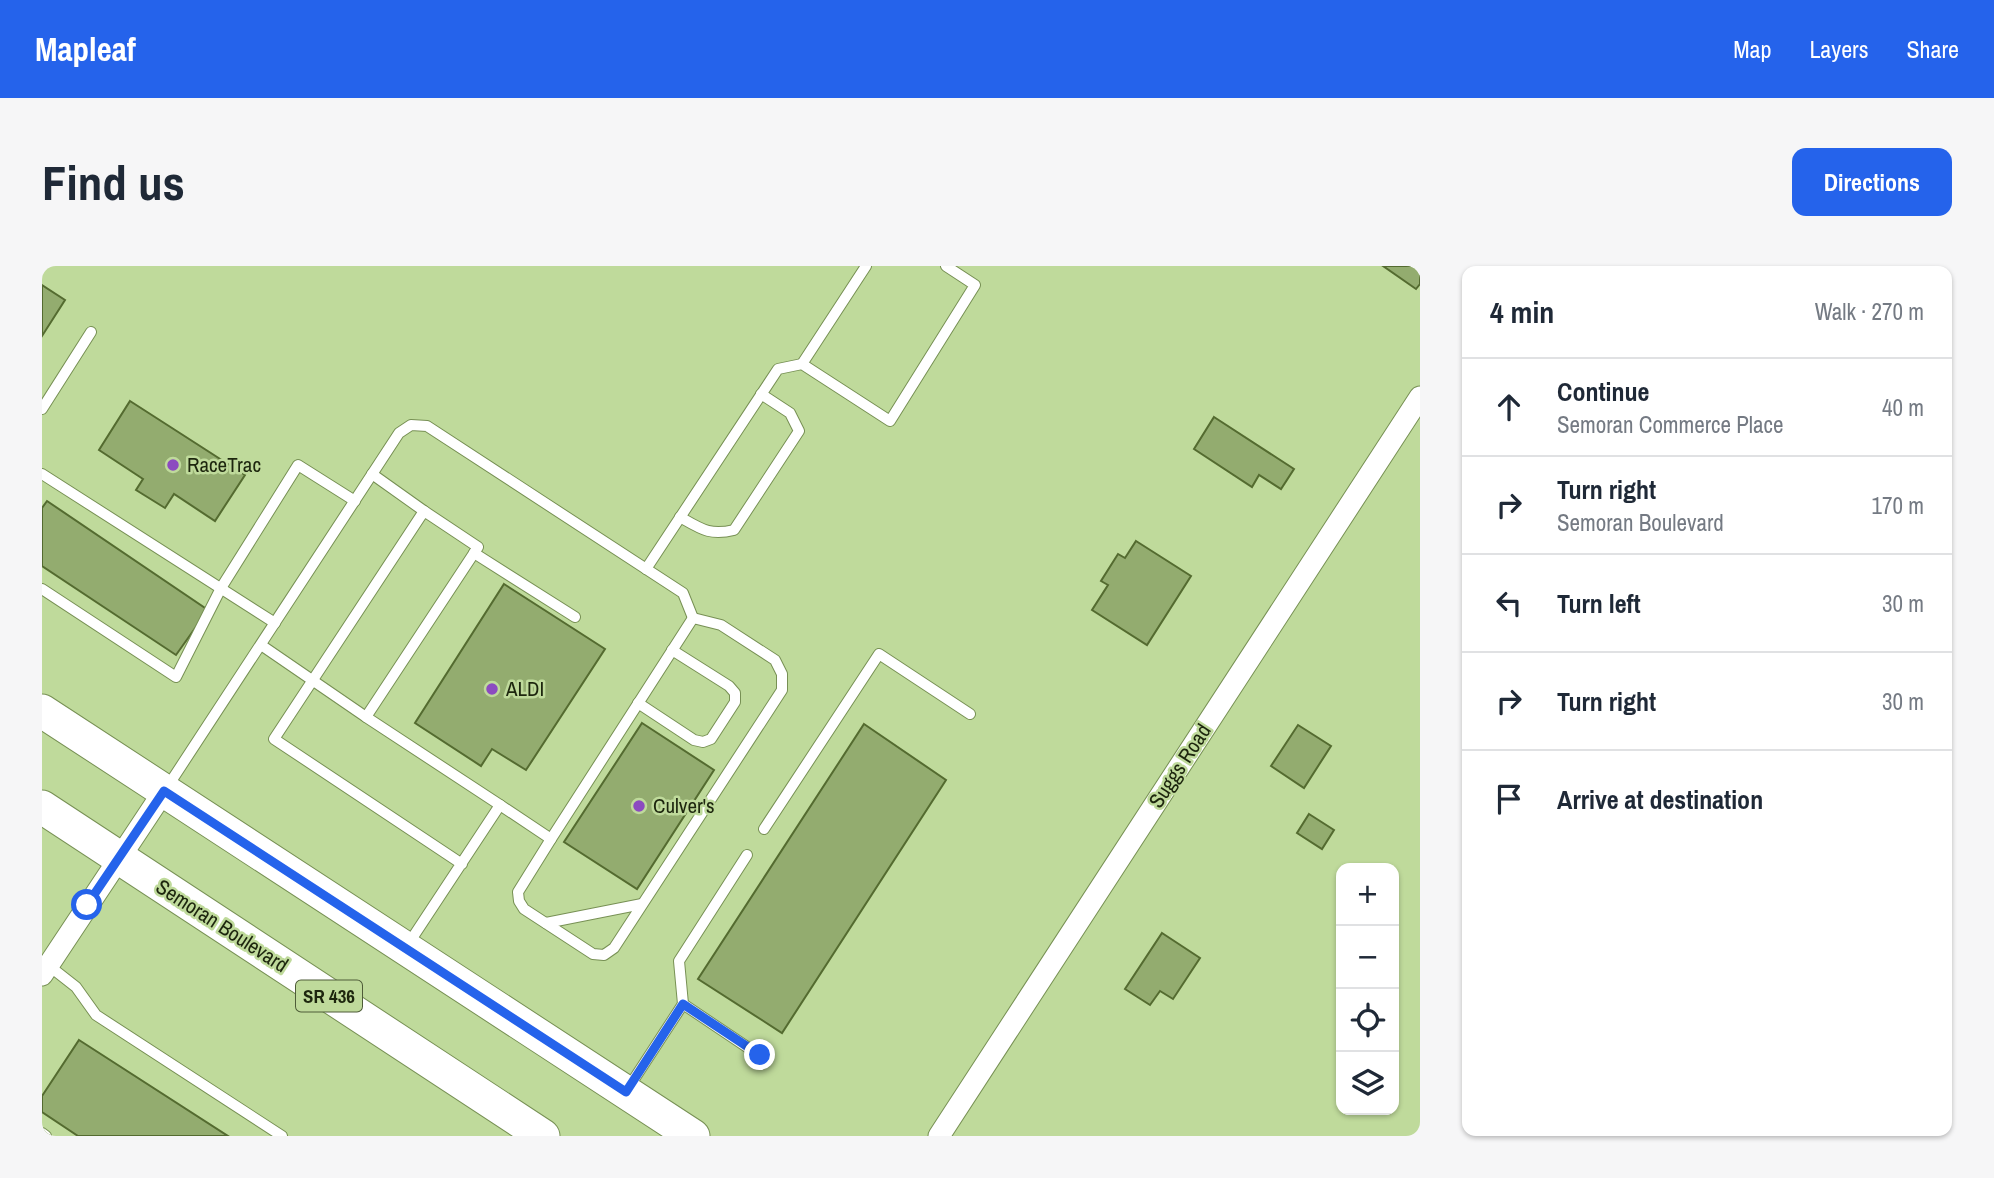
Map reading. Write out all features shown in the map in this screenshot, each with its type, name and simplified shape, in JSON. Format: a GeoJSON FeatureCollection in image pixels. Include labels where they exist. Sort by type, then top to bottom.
{"type":"FeatureCollection","features":[{"type":"Feature","properties":{"kind":"main road"},"geometry":{"type":"LineString","coordinates":[[42,711],[693,1136]]}},
{"type":"Feature","properties":{"kind":"main road","name":"Semoran Boulevard"},"geometry":{"type":"LineString","coordinates":[[42,807],[540,1135]]}},
{"type":"Feature","properties":{"kind":"street","name":"Suggs Road"},"geometry":{"type":"LineString","coordinates":[[939,1136],[1420,397]]}},
{"type":"Feature","properties":{"kind":"street"},"geometry":{"type":"LineString","coordinates":[[45,970],[164,791]]}},
{"type":"Feature","properties":{"kind":"lane"},"geometry":{"type":"LineString","coordinates":[[802,364],[866,266]]}},
{"type":"Feature","properties":{"kind":"lane"},"geometry":{"type":"LineString","coordinates":[[646,569],[778,369],[802,364],[890,421],[975,285],[946,266]]}},
{"type":"Feature","properties":{"kind":"lane"},"geometry":{"type":"LineString","coordinates":[[42,410],[91,332]]}},
{"type":"Feature","properties":{"kind":"lane"},"geometry":{"type":"LineString","coordinates":[[680,516],[703,530],[719,534],[734,530],[799,430],[790,413],[761,394]]}},
{"type":"Feature","properties":{"kind":"lane"},"geometry":{"type":"LineString","coordinates":[[164,791],[399,433],[411,425],[427,426],[682,593],[693,618]]}},
{"type":"Feature","properties":{"kind":"lane"},"geometry":{"type":"LineString","coordinates":[[42,589],[176,677],[221,588],[298,465],[355,500]]}},
{"type":"Feature","properties":{"kind":"lane"},"geometry":{"type":"LineString","coordinates":[[42,474],[275,622]]}},
{"type":"Feature","properties":{"kind":"lane"},"geometry":{"type":"LineString","coordinates":[[366,717],[478,547],[372,474]]}},
{"type":"Feature","properties":{"kind":"lane"},"geometry":{"type":"LineString","coordinates":[[424,510],[274,739],[462,864]]}},
{"type":"Feature","properties":{"kind":"lane"},"geometry":{"type":"LineString","coordinates":[[474,553],[575,617]]}},
{"type":"Feature","properties":{"kind":"lane"},"geometry":{"type":"LineString","coordinates":[[693,618],[722,625],[775,660],[782,674],[782,691],[614,948],[604,955],[593,954],[524,909],[518,892],[693,618]]}},
{"type":"Feature","properties":{"kind":"lane"},"geometry":{"type":"LineString","coordinates":[[261,645],[551,839]]}},
{"type":"Feature","properties":{"kind":"lane"},"geometry":{"type":"LineString","coordinates":[[638,703],[694,740],[703,742],[710,739],[735,702],[735,693],[729,686],[672,650]]}},
{"type":"Feature","properties":{"kind":"lane"},"geometry":{"type":"LineString","coordinates":[[764,829],[879,654],[970,714]]}},
{"type":"Feature","properties":{"kind":"lane"},"geometry":{"type":"LineString","coordinates":[[406,949],[500,805]]}},
{"type":"Feature","properties":{"kind":"lane"},"geometry":{"type":"LineString","coordinates":[[626,1092],[683,1004],[679,961],[747,855]]}},
{"type":"Feature","properties":{"kind":"lane"},"geometry":{"type":"LineString","coordinates":[[545,923],[642,904]]}},
{"type":"Feature","properties":{"kind":"lane"},"geometry":{"type":"LineString","coordinates":[[45,970],[76,986],[96,1014],[282,1136]]}},
{"type":"Feature","properties":{"kind":"lane"},"geometry":{"type":"LineString","coordinates":[[683,1004],[760,1055]]}},
{"type":"Feature","properties":{"kind":"building"},"geometry":{"type":"Polygon","coordinates":[[[1383,266],[1420,266],[1420,284],[1416,289],[1383,266]]]}},
{"type":"Feature","properties":{"kind":"building"},"geometry":{"type":"Polygon","coordinates":[[[42,285],[65,300],[42,336],[42,285]]]}},
{"type":"Feature","properties":{"kind":"building"},"geometry":{"type":"Polygon","coordinates":[[[130,401],[245,475],[215,521],[174,494],[165,508],[136,490],[143,479],[99,450],[130,401]]]}},
{"type":"Feature","properties":{"kind":"building"},"geometry":{"type":"Polygon","coordinates":[[[1214,417],[1294,469],[1281,489],[1259,475],[1252,487],[1194,449],[1214,417]]]}},
{"type":"Feature","properties":{"kind":"building"},"geometry":{"type":"Polygon","coordinates":[[[47,501],[208,610],[176,655],[42,566],[42,508],[47,501]]]}},
{"type":"Feature","properties":{"kind":"building"},"geometry":{"type":"Polygon","coordinates":[[[1136,541],[1191,576],[1147,645],[1092,610],[1108,585],[1101,581],[1118,554],[1125,558],[1136,541]]]}},
{"type":"Feature","properties":{"kind":"building"},"geometry":{"type":"Polygon","coordinates":[[[504,584],[605,649],[526,770],[492,749],[481,766],[415,723],[504,584]]]}},
{"type":"Feature","properties":{"kind":"building","name":"Culver's"},"geometry":{"type":"Polygon","coordinates":[[[642,723],[714,770],[637,889],[564,842],[642,723]]]}},
{"type":"Feature","properties":{"kind":"building"},"geometry":{"type":"Polygon","coordinates":[[[864,724],[946,780],[782,1033],[698,979],[864,724]]]}},
{"type":"Feature","properties":{"kind":"building"},"geometry":{"type":"Polygon","coordinates":[[[1298,725],[1331,746],[1304,788],[1271,766],[1298,725]]]}},
{"type":"Feature","properties":{"kind":"building"},"geometry":{"type":"Polygon","coordinates":[[[1309,814],[1334,830],[1322,849],[1297,833],[1309,814]]]}},
{"type":"Feature","properties":{"kind":"building"},"geometry":{"type":"Polygon","coordinates":[[[1162,933],[1200,958],[1173,999],[1160,991],[1150,1005],[1125,989],[1162,933]]]}},
{"type":"Feature","properties":{"kind":"building"},"geometry":{"type":"Polygon","coordinates":[[[79,1040],[228,1136],[78,1136],[42,1112],[42,1096],[79,1040]]]}},
{"type":"Feature","properties":{"kind":"place","name":"RaceTrac"},"geometry":{"type":"Point","coordinates":[173,465]}},
{"type":"Feature","properties":{"kind":"place","name":"ALDI"},"geometry":{"type":"Point","coordinates":[492,689]}},
{"type":"Feature","properties":{"kind":"place","name":"Culver's"},"geometry":{"type":"Point","coordinates":[639,806]}},
{"type":"Feature","properties":{"kind":"route"},"geometry":{"type":"LineString","coordinates":[[87,905],[164,791],[626,1092],[683,1004],[760,1055]]}}]}
